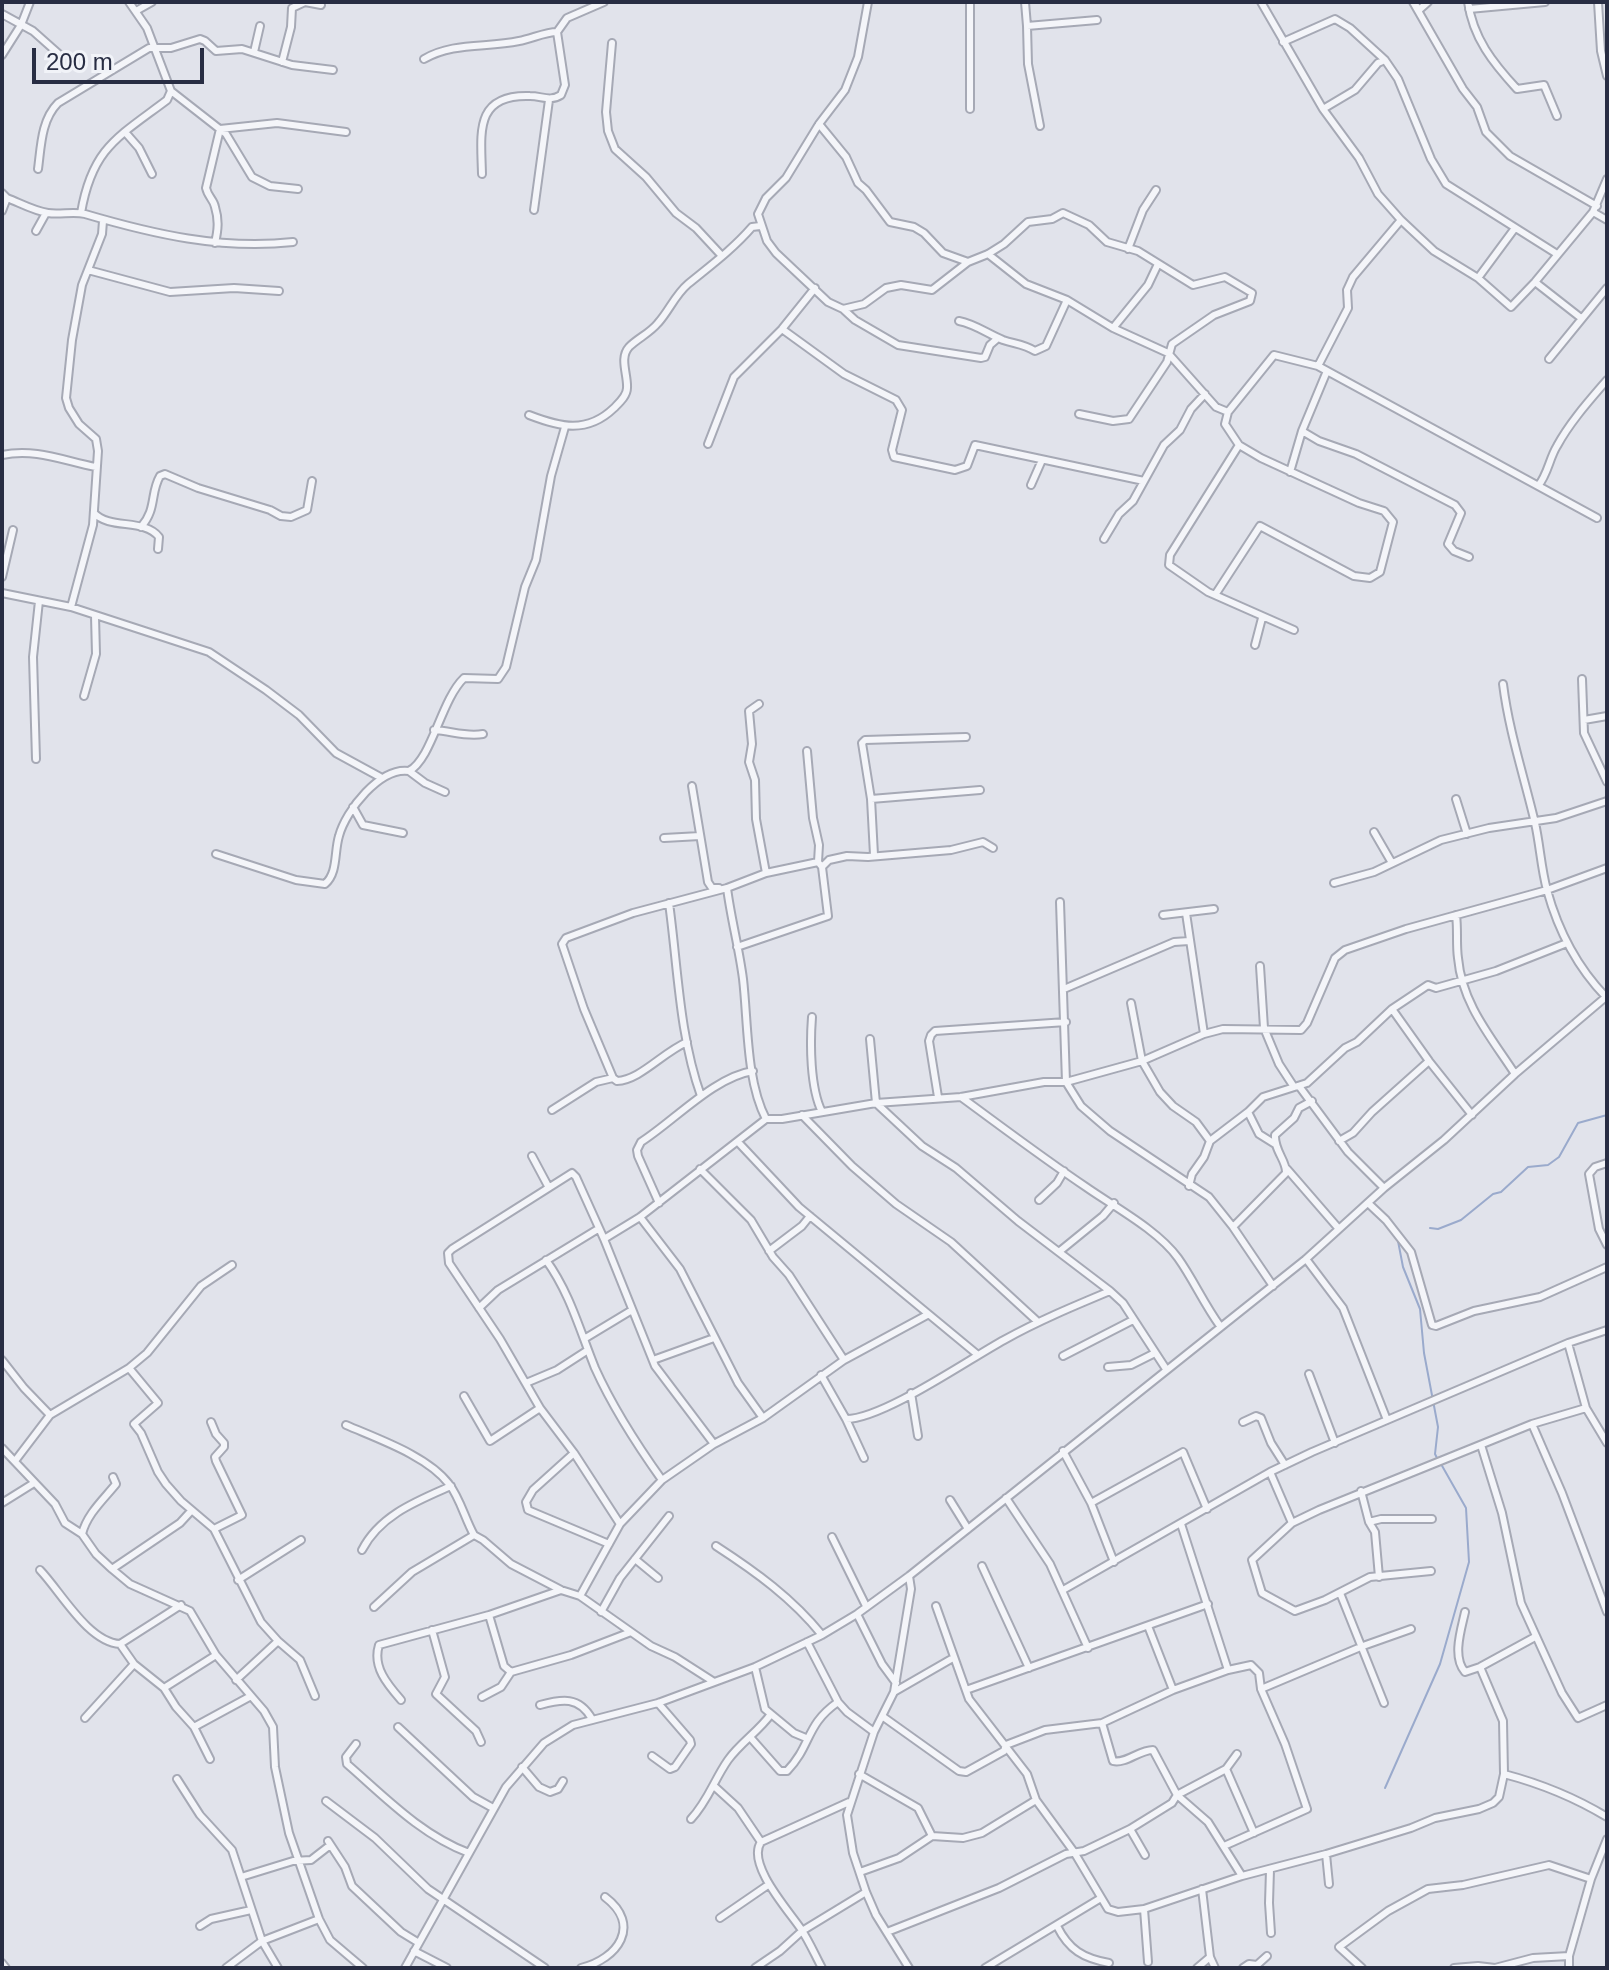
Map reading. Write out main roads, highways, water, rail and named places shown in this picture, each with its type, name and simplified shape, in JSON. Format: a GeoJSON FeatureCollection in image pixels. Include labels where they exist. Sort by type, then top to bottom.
{"type":"FeatureCollection","features":[{"type":"Feature","properties":{"kind":"waterway"},"geometry":{"type":"LineString","coordinates":[[1430,1228],[1438,1229],[1461,1220],[1493,1194],[1501,1192],[1528,1167],[1548,1165],[1559,1157],[1578,1123],[1607,1115]]}},
{"type":"Feature","properties":{"kind":"waterway"},"geometry":{"type":"LineString","coordinates":[[1398,1241],[1403,1267],[1420,1309],[1424,1353],[1438,1427],[1437,1458]]}},
{"type":"Feature","properties":{"kind":"waterway"},"geometry":{"type":"LineString","coordinates":[[1385,1788],[1440,1664],[1469,1562],[1466,1508],[1441,1464]]}}]}
